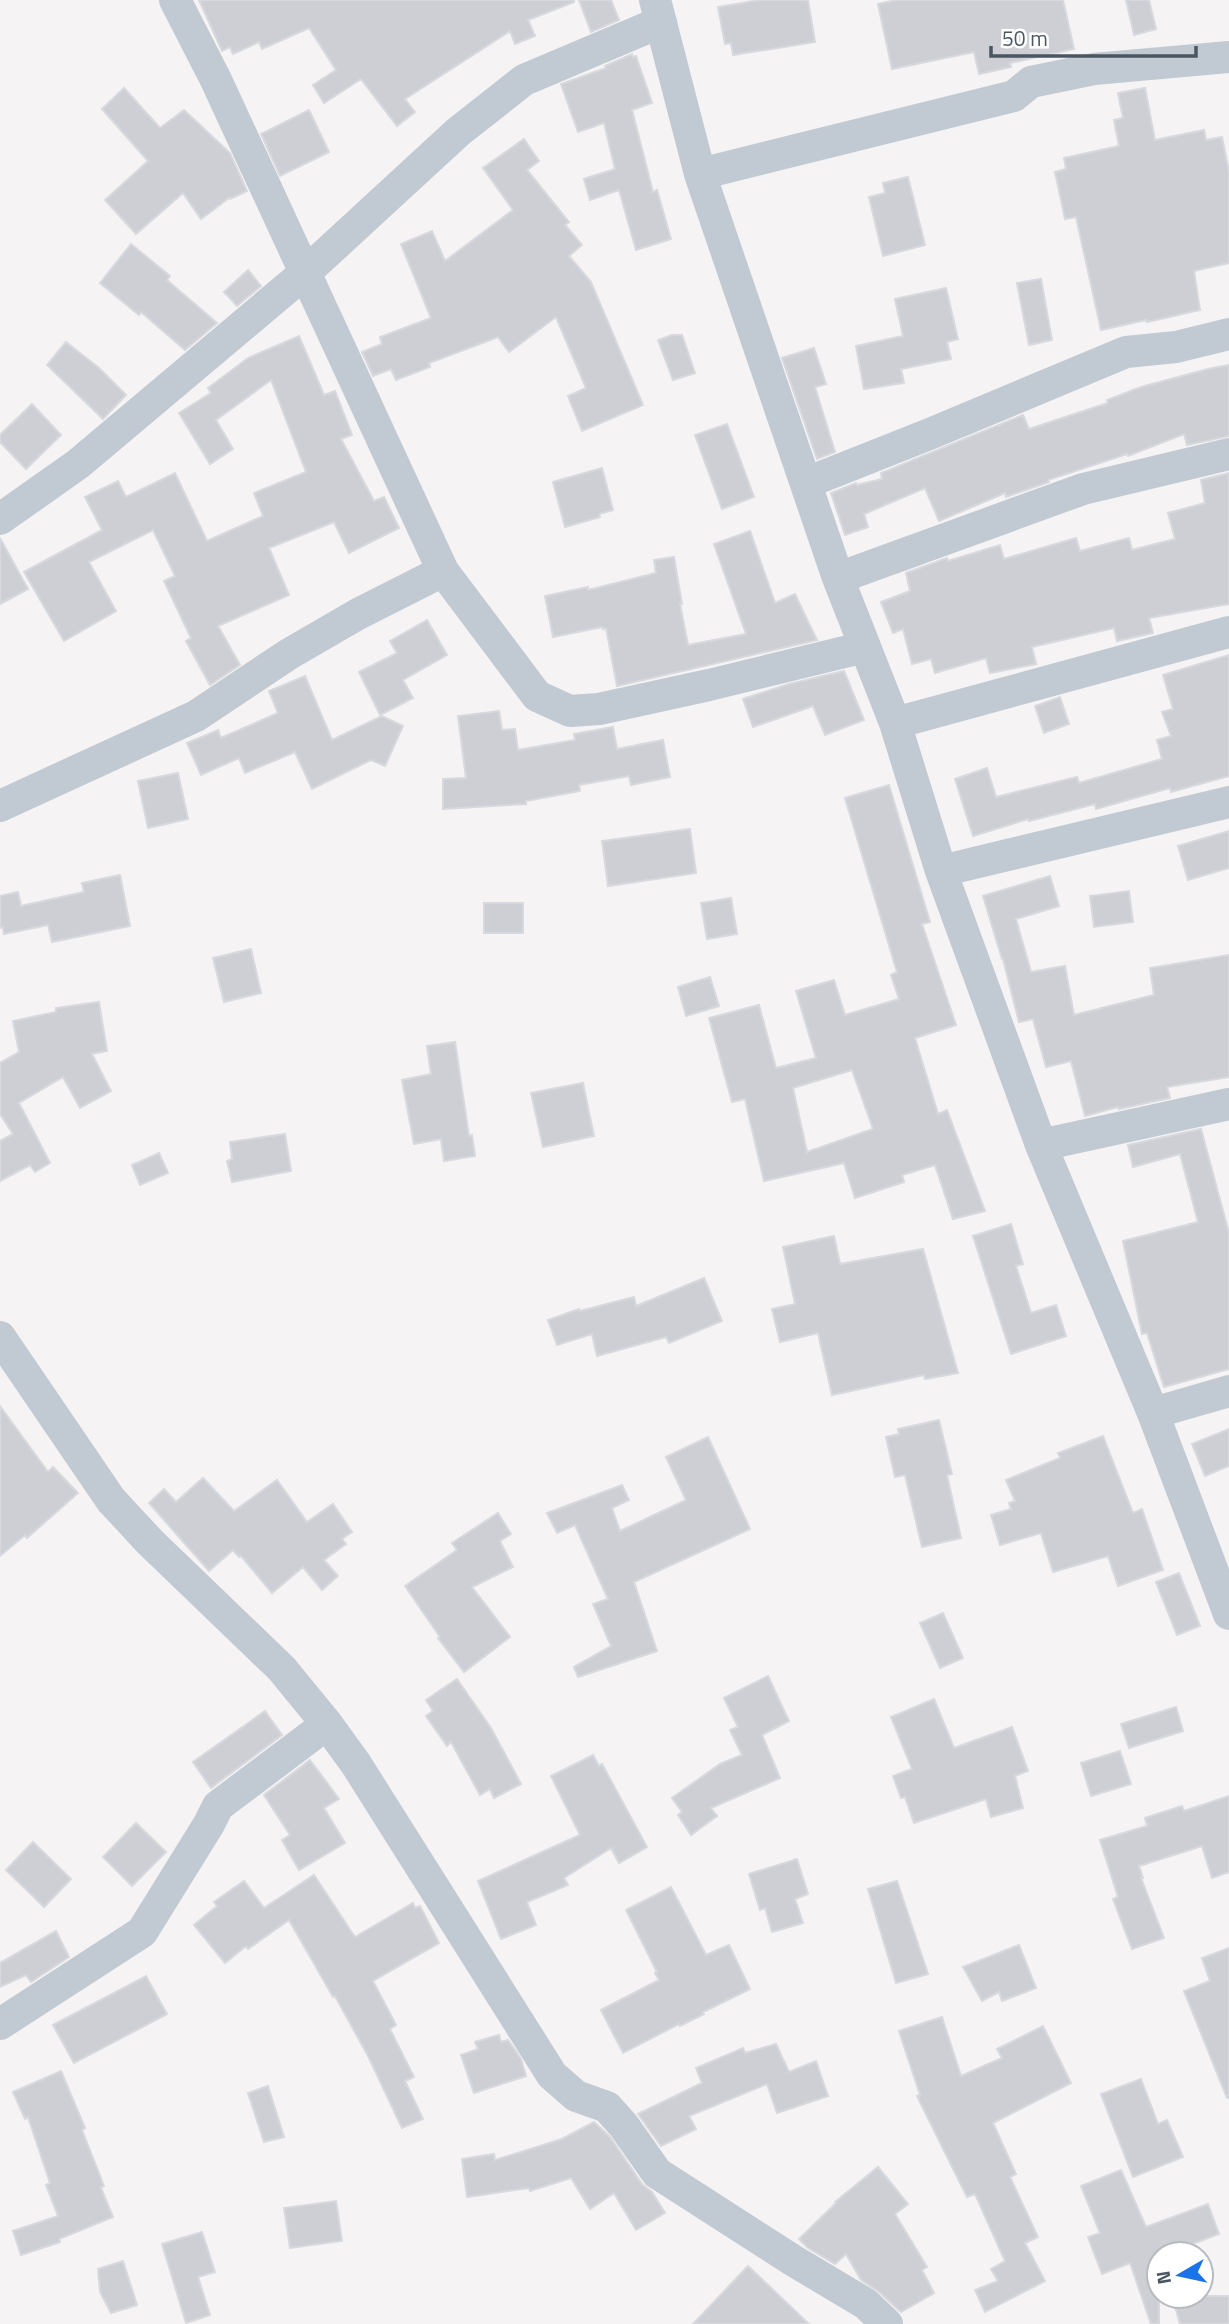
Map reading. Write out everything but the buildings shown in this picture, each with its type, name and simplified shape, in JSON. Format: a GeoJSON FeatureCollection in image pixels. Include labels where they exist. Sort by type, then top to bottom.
{"type":"FeatureCollection","features":[{"type":"Feature","properties":{"kind":"street"},"geometry":{"type":"LineString","coordinates":[[175,0],[216,80],[306,272],[443,572],[537,696],[570,711],[599,709],[866,647]]}},
{"type":"Feature","properties":{"kind":"street"},"geometry":{"type":"LineString","coordinates":[[0,519],[78,464],[306,272],[458,132],[524,80],[658,11],[700,174],[838,578],[895,723],[941,871],[1041,1145],[1153,1413],[1229,1614]]}},
{"type":"Feature","properties":{"kind":"street"},"geometry":{"type":"LineString","coordinates":[[700,174],[1014,96],[1031,82],[1094,69],[1229,57]]}},
{"type":"Feature","properties":{"kind":"street"},"geometry":{"type":"LineString","coordinates":[[806,483],[1126,352],[1176,346],[1229,334]]}},
{"type":"Feature","properties":{"kind":"street"},"geometry":{"type":"LineString","coordinates":[[838,578],[1083,489],[1229,454]]}},
{"type":"Feature","properties":{"kind":"street"},"geometry":{"type":"LineString","coordinates":[[0,806],[196,716],[289,654],[358,614],[443,572]]}},
{"type":"Feature","properties":{"kind":"street"},"geometry":{"type":"LineString","coordinates":[[895,723],[1229,632]]}},
{"type":"Feature","properties":{"kind":"street"},"geometry":{"type":"LineString","coordinates":[[941,871],[1229,802]]}},
{"type":"Feature","properties":{"kind":"street"},"geometry":{"type":"LineString","coordinates":[[1041,1145],[1229,1104]]}},
{"type":"Feature","properties":{"kind":"street"},"geometry":{"type":"LineString","coordinates":[[0,1337],[111,1500],[150,1542],[282,1669],[327,1724],[356,1764],[552,2075],[576,2096],[607,2107],[657,2173],[794,2262],[866,2304],[887,2324]]}},
{"type":"Feature","properties":{"kind":"street"},"geometry":{"type":"LineString","coordinates":[[1153,1413],[1229,1391]]}},
{"type":"Feature","properties":{"kind":"street"},"geometry":{"type":"LineString","coordinates":[[0,2024],[142,1931],[218,1806],[327,1724]]}}]}
